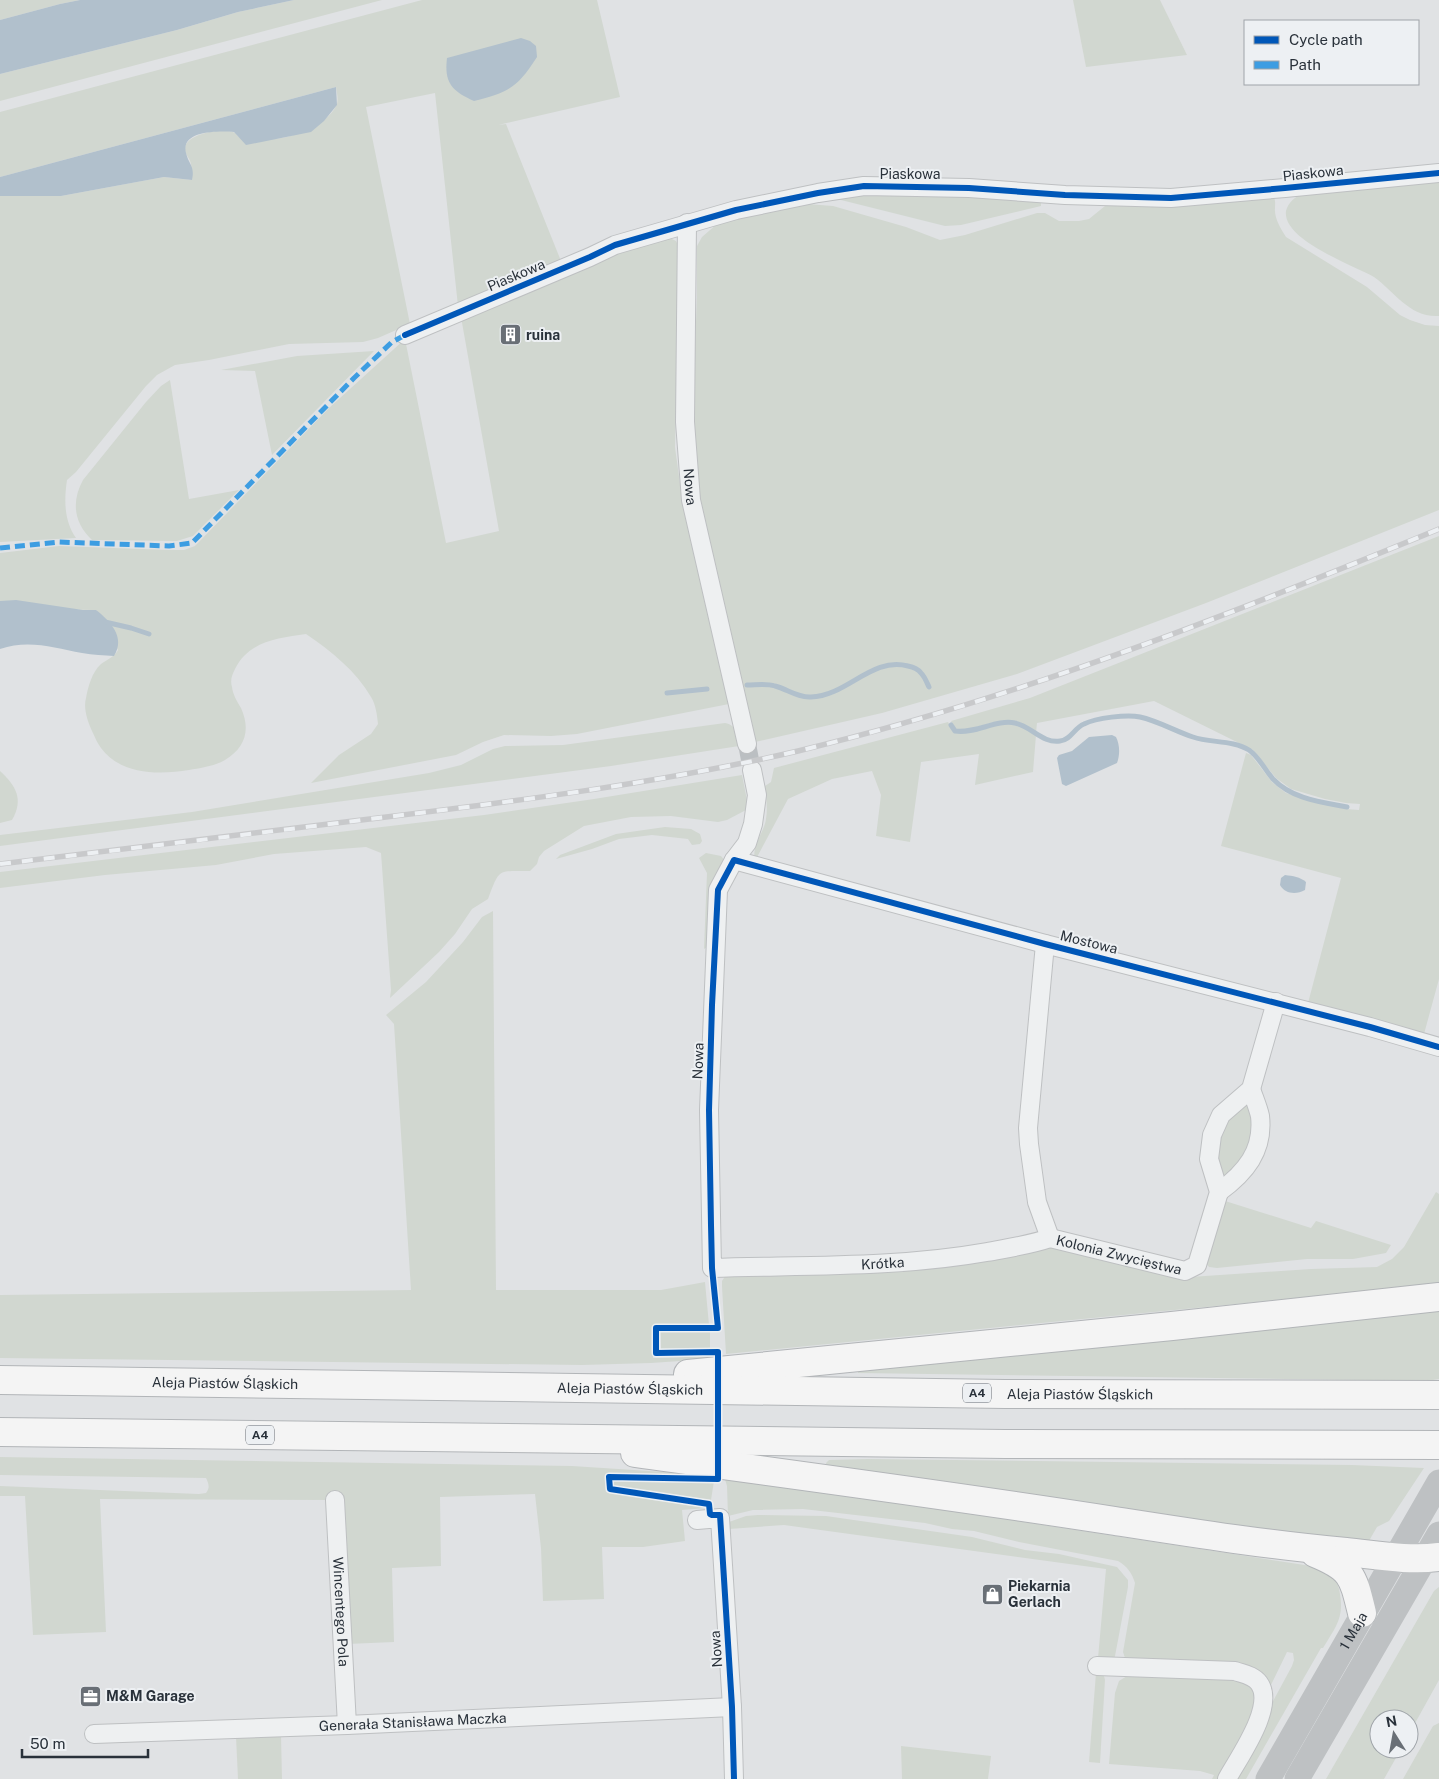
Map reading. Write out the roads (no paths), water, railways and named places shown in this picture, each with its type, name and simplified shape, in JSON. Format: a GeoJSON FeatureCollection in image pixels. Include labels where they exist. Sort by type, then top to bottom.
{"type":"FeatureCollection","features":[{"type":"Feature","properties":{"kind":"highway"},"geometry":{"type":"LineString","coordinates":[[514,1388],[735,1369],[1439,1297]]}},
{"type":"Feature","properties":{"kind":"highway","name":"Aleja Piastów Śląskich"},"geometry":{"type":"LineString","coordinates":[[0,1380],[1005,1394],[1439,1395]]}},
{"type":"Feature","properties":{"kind":"highway","name":"A4"},"geometry":{"type":"LineString","coordinates":[[0,1432],[1005,1444],[1439,1445]]}},
{"type":"Feature","properties":{"kind":"highway"},"geometry":{"type":"LineString","coordinates":[[519,1438],[877,1486],[1305,1548],[1394,1557],[1432,1558]]}},
{"type":"Feature","properties":{"kind":"highway"},"geometry":{"type":"LineString","coordinates":[[1305,1548],[1337,1562],[1351,1577],[1362,1613]]}},
{"type":"Feature","properties":{"kind":"main road","name":"1 Maja"},"geometry":{"type":"LineString","coordinates":[[1268,1779],[1394,1557],[1439,1482]]}},
{"type":"Feature","properties":{"kind":"main road","name":"1 Maja"},"geometry":{"type":"LineString","coordinates":[[1297,1779],[1432,1558],[1439,1534]]}},
{"type":"Feature","properties":{"kind":"street","name":"Piaskowa"},"geometry":{"type":"LineString","coordinates":[[405,335],[615,245],[736,210],[818,193],[864,186],[969,188],[1074,195],[1171,198],[1439,173]]}},
{"type":"Feature","properties":{"kind":"street","name":"Nowa"},"geometry":{"type":"LineString","coordinates":[[687,223],[685,422],[691,500],[747,744]]}},
{"type":"Feature","properties":{"kind":"street","name":"Nowa"},"geometry":{"type":"LineString","coordinates":[[712,1268],[709,1110],[718,890],[734,860],[747,843],[753,824],[757,795],[752,770]]}},
{"type":"Feature","properties":{"kind":"street","name":"Mostowa"},"geometry":{"type":"LineString","coordinates":[[734,860],[1046,944],[1276,1002],[1439,1046]]}},
{"type":"Feature","properties":{"kind":"street","name":"Kolonia Zwycięstwa"},"geometry":{"type":"LineString","coordinates":[[1046,944],[1028,1128],[1038,1202],[1050,1238],[1185,1271],[1196,1265],[1219,1192]]}},
{"type":"Feature","properties":{"kind":"street"},"geometry":{"type":"LineString","coordinates":[[1251,1089],[1260,1117],[1258,1140],[1254,1153],[1249,1165],[1242,1173],[1219,1192],[1209,1159],[1215,1125],[1221,1115],[1251,1089],[1276,1002]]}},
{"type":"Feature","properties":{"kind":"street","name":"Krótka"},"geometry":{"type":"LineString","coordinates":[[712,1268],[887,1263],[954,1258],[1034,1244],[1050,1238]]}},
{"type":"Feature","properties":{"kind":"street","name":"Wincentego Pola"},"geometry":{"type":"LineString","coordinates":[[335,1500],[347,1724]]}},
{"type":"Feature","properties":{"kind":"street","name":"Nowa"},"geometry":{"type":"LineString","coordinates":[[697,1520],[720,1518],[732,1707],[734,1779]]}},
{"type":"Feature","properties":{"kind":"street"},"geometry":{"type":"LineString","coordinates":[[1097,1666],[1235,1671],[1252,1677],[1259,1683],[1264,1692],[1261,1716],[1227,1779]]}},
{"type":"Feature","properties":{"kind":"street","name":"Generała Stanisława Maczka"},"geometry":{"type":"LineString","coordinates":[[94,1734],[732,1707]]}},
{"type":"Feature","properties":{"kind":"water"},"geometry":{"type":"Polygon","coordinates":[[[80,0],[294,0],[238,12],[177,30],[0,74],[0,20],[80,0]]]}},
{"type":"Feature","properties":{"kind":"water"},"geometry":{"type":"Polygon","coordinates":[[[521,38],[530,41],[536,46],[537,57],[524,76],[511,87],[496,95],[474,101],[460,94],[451,85],[447,74],[447,58],[521,38]]]}},
{"type":"Feature","properties":{"kind":"water"},"geometry":{"type":"Polygon","coordinates":[[[336,87],[337,105],[324,121],[311,132],[246,145],[234,132],[211,132],[195,136],[186,145],[186,153],[192,168],[192,180],[164,177],[61,196],[0,196],[0,177],[336,87]]]}},
{"type":"Feature","properties":{"kind":"water"},"geometry":{"type":"Polygon","coordinates":[[[16,600],[83,610],[96,610],[115,630],[118,642],[114,656],[86,654],[31,645],[11,646],[0,649],[0,601],[16,600]]]}},
{"type":"Feature","properties":{"kind":"water"},"geometry":{"type":"Polygon","coordinates":[[[1112,735],[1116,737],[1119,747],[1117,763],[1066,786],[1062,784],[1057,758],[1059,755],[1072,751],[1089,737],[1112,735]]]}},
{"type":"Feature","properties":{"kind":"water"},"geometry":{"type":"Polygon","coordinates":[[[1285,875],[1294,876],[1306,882],[1305,890],[1294,893],[1282,888],[1280,885],[1281,878],[1285,875]]]}},
{"type":"Feature","properties":{"kind":"waterway"},"geometry":{"type":"LineString","coordinates":[[105,622],[149,634]]}},
{"type":"Feature","properties":{"kind":"waterway"},"geometry":{"type":"LineString","coordinates":[[747,685],[772,685],[802,696],[811,697],[824,695],[871,671],[895,664],[917,669],[924,676],[929,687]]}},
{"type":"Feature","properties":{"kind":"waterway"},"geometry":{"type":"LineString","coordinates":[[667,693],[707,689]]}},
{"type":"Feature","properties":{"kind":"waterway"},"geometry":{"type":"LineString","coordinates":[[951,725],[955,731],[963,731],[1001,723],[1015,723],[1048,740],[1060,741],[1089,722],[1120,716],[1140,717],[1193,737],[1243,747],[1253,753],[1273,779],[1289,791],[1307,799],[1347,807]]}},
{"type":"Feature","properties":{"kind":"tunnel"},"geometry":{"type":"LineString","coordinates":[[747,744],[752,770]]}},
{"type":"Feature","properties":{"kind":"railway"},"geometry":{"type":"LineString","coordinates":[[0,864],[536,798],[694,773],[798,751],[880,730],[1043,680],[1281,593],[1439,529]]}},
{"type":"Feature","properties":{"kind":"place","name":"ruina"},"geometry":{"type":"Point","coordinates":[510,335]}},
{"type":"Feature","properties":{"kind":"place","name":"Piekarnia Gerlach"},"geometry":{"type":"Point","coordinates":[992,1594]}},
{"type":"Feature","properties":{"kind":"place","name":"M&M Garage"},"geometry":{"type":"Point","coordinates":[90,1696]}}]}
